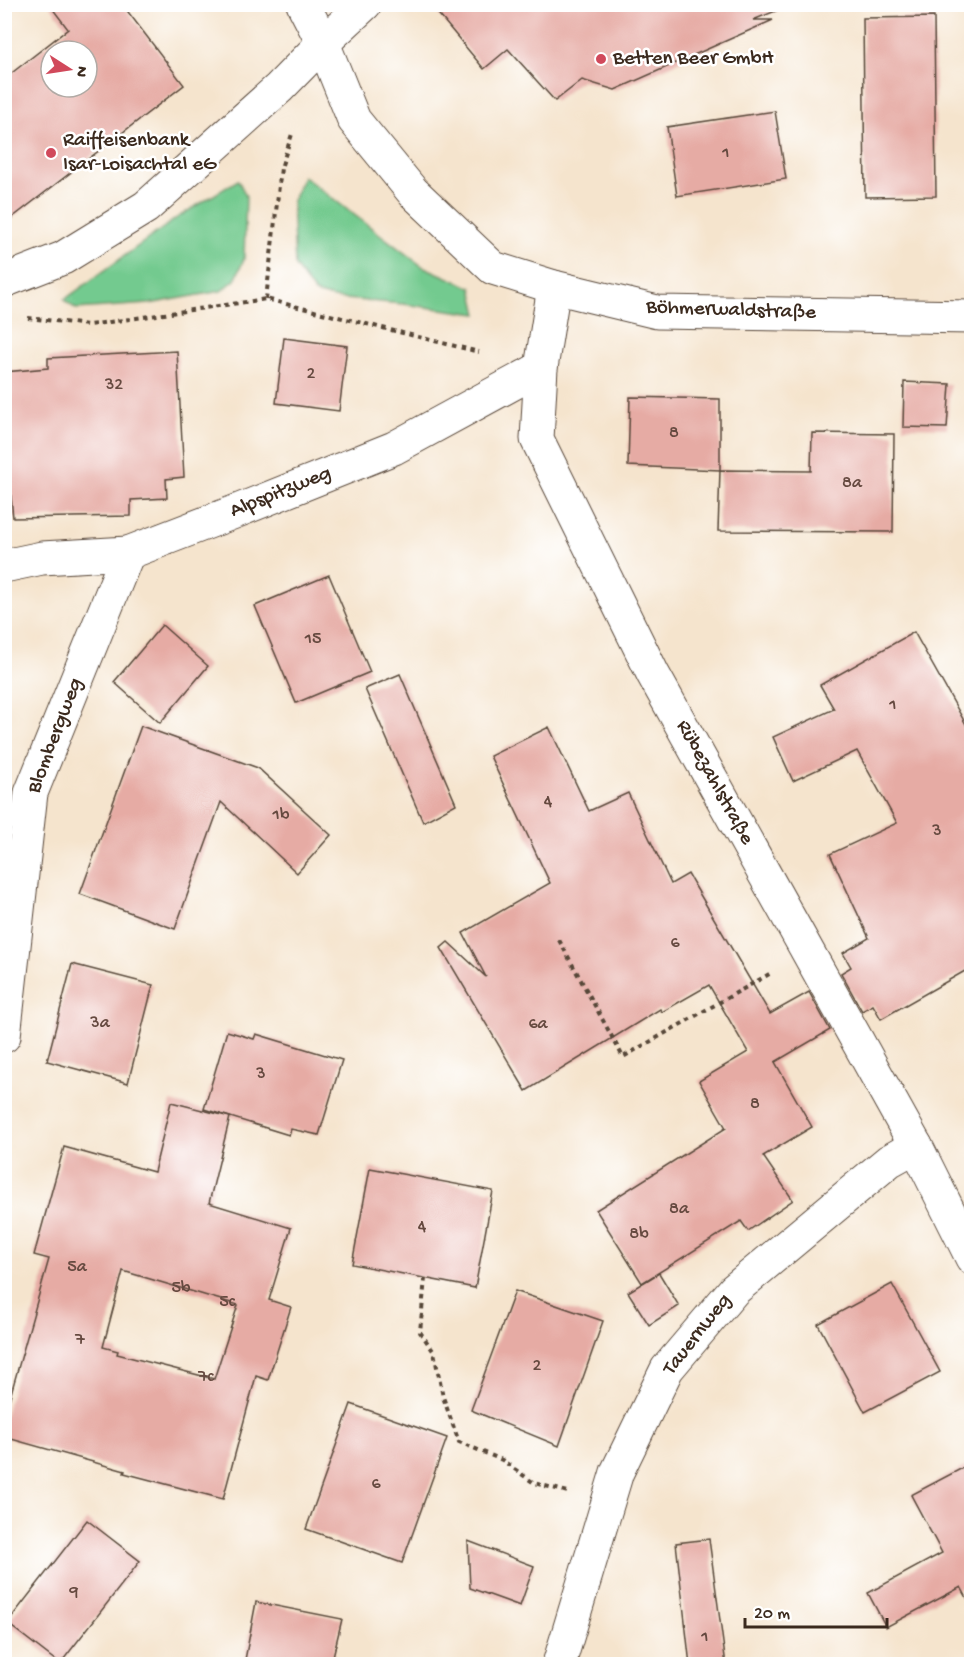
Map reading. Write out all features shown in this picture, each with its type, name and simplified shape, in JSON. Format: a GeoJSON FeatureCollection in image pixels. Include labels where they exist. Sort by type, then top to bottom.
{"type":"FeatureCollection","features":[{"type":"Feature","properties":{"kind":"street","name":"Böhmerwaldstraße"},"geometry":{"type":"LineString","coordinates":[[303,4],[323,43],[354,120],[413,192],[493,268],[554,287],[657,312],[972,317]]}},
{"type":"Feature","properties":{"kind":"street"},"geometry":{"type":"LineString","coordinates":[[4,281],[63,258],[146,207],[279,88],[365,4]]}},
{"type":"Feature","properties":{"kind":"street","name":"Rübezahlstraße"},"geometry":{"type":"LineString","coordinates":[[554,287],[541,368],[537,440],[653,674],[916,1146],[972,1258]]}},
{"type":"Feature","properties":{"kind":"street","name":"Alpspitzweg"},"geometry":{"type":"LineString","coordinates":[[4,566],[42,558],[128,553],[394,448],[541,368]]}},
{"type":"Feature","properties":{"kind":"street","name":"Blombergweg"},"geometry":{"type":"LineString","coordinates":[[4,1036],[31,793],[128,553]]}},
{"type":"Feature","properties":{"kind":"street","name":"Tauernweg"},"geometry":{"type":"LineString","coordinates":[[559,1665],[617,1472],[668,1369],[734,1290],[889,1161],[916,1146]]}},
{"type":"Feature","properties":{"kind":"path"},"geometry":{"type":"LineString","coordinates":[[266,299],[281,168],[295,127]]}},
{"type":"Feature","properties":{"kind":"path"},"geometry":{"type":"LineString","coordinates":[[26,318],[89,325],[266,299],[541,368]]}},
{"type":"Feature","properties":{"kind":"path"},"geometry":{"type":"LineString","coordinates":[[559,940],[623,1057],[808,952]]}},
{"type":"Feature","properties":{"kind":"path"},"geometry":{"type":"LineString","coordinates":[[425,1278],[420,1332],[434,1352],[443,1397],[459,1442],[502,1460],[534,1483],[608,1503]]}},
{"type":"Feature","properties":{"kind":"green space"},"geometry":{"type":"Polygon","coordinates":[[[303,176],[422,266],[472,288],[478,314],[333,298],[315,293],[295,266],[292,203],[303,176]]]}},
{"type":"Feature","properties":{"kind":"green space"},"geometry":{"type":"Polygon","coordinates":[[[238,180],[246,196],[244,259],[235,280],[221,291],[149,304],[76,309],[64,300],[178,217],[238,180]]]}},
{"type":"Feature","properties":{"kind":"building","name":"Raiffeisenbank Isar-Loisachtal eG"},"geometry":{"type":"Polygon","coordinates":[[[49,4],[122,4],[184,85],[4,224],[4,79],[39,52],[39,99],[99,99],[99,39],[55,39],[68,29],[49,4]]]}},
{"type":"Feature","properties":{"kind":"building","name":"Betten Beer GmbH"},"geometry":{"type":"Polygon","coordinates":[[[430,4],[787,4],[788,6],[753,20],[773,20],[615,90],[582,80],[555,101],[508,49],[484,69],[430,4]]]}},
{"type":"Feature","properties":{"kind":"building"},"geometry":{"type":"Polygon","coordinates":[[[934,17],[936,196],[865,197],[863,18],[934,17]]]}},
{"type":"Feature","properties":{"kind":"building"},"geometry":{"type":"Polygon","coordinates":[[[775,111],[786,179],[677,196],[667,127],[775,111]]]}},
{"type":"Feature","properties":{"kind":"building"},"geometry":{"type":"Polygon","coordinates":[[[284,338],[347,346],[339,411],[276,403],[284,338]]]}},
{"type":"Feature","properties":{"kind":"building"},"geometry":{"type":"Polygon","coordinates":[[[177,351],[184,477],[166,479],[167,498],[131,500],[131,516],[13,518],[8,463],[4,464],[4,372],[48,368],[48,358],[177,351]]]}},
{"type":"Feature","properties":{"kind":"building"},"geometry":{"type":"Polygon","coordinates":[[[904,382],[950,384],[947,428],[903,427],[904,382]]]}},
{"type":"Feature","properties":{"kind":"building"},"geometry":{"type":"Polygon","coordinates":[[[630,397],[720,399],[720,470],[628,466],[630,397]]]}},
{"type":"Feature","properties":{"kind":"building"},"geometry":{"type":"Polygon","coordinates":[[[812,433],[894,434],[893,532],[718,531],[720,470],[811,471],[812,433]]]}},
{"type":"Feature","properties":{"kind":"building"},"geometry":{"type":"Polygon","coordinates":[[[329,575],[370,672],[296,703],[255,606],[329,575]]]}},
{"type":"Feature","properties":{"kind":"building"},"geometry":{"type":"Polygon","coordinates":[[[162,625],[208,666],[160,723],[114,682],[162,625]]]}},
{"type":"Feature","properties":{"kind":"building"},"geometry":{"type":"Polygon","coordinates":[[[914,632],[972,735],[972,967],[881,1019],[873,1005],[862,1011],[841,973],[851,967],[843,953],[869,938],[830,854],[897,823],[857,751],[793,781],[773,737],[834,709],[820,685],[914,632]]]}},
{"type":"Feature","properties":{"kind":"building"},"geometry":{"type":"Polygon","coordinates":[[[400,674],[456,804],[423,822],[365,689],[400,674]]]}},
{"type":"Feature","properties":{"kind":"building"},"geometry":{"type":"Polygon","coordinates":[[[141,726],[258,768],[331,835],[297,873],[221,802],[175,929],[80,894],[141,726]]]}},
{"type":"Feature","properties":{"kind":"building"},"geometry":{"type":"Polygon","coordinates":[[[549,727],[589,811],[628,793],[671,884],[688,874],[770,1014],[809,992],[830,1030],[775,1062],[812,1127],[763,1156],[793,1200],[748,1231],[741,1221],[642,1283],[596,1210],[726,1128],[699,1081],[748,1052],[709,985],[662,1012],[660,1009],[526,1091],[441,948],[448,942],[486,977],[463,933],[550,883],[490,756],[549,727]]]}},
{"type":"Feature","properties":{"kind":"building"},"geometry":{"type":"Polygon","coordinates":[[[72,964],[153,985],[128,1083],[47,1061],[72,964]]]}},
{"type":"Feature","properties":{"kind":"building"},"geometry":{"type":"Polygon","coordinates":[[[227,1031],[254,1039],[256,1034],[342,1060],[319,1135],[291,1129],[289,1135],[204,1109],[227,1031]]]}},
{"type":"Feature","properties":{"kind":"building"},"geometry":{"type":"Polygon","coordinates":[[[171,1102],[230,1117],[209,1203],[291,1228],[269,1300],[291,1307],[268,1380],[256,1376],[223,1499],[124,1473],[125,1471],[4,1437],[4,1418],[49,1259],[34,1255],[64,1147],[154,1172],[171,1102]],[[123,1271],[103,1347],[118,1351],[117,1354],[214,1379],[238,1305],[123,1271]]]}},
{"type":"Feature","properties":{"kind":"building"},"geometry":{"type":"Polygon","coordinates":[[[370,1168],[493,1191],[475,1288],[352,1264],[370,1168]]]}},
{"type":"Feature","properties":{"kind":"building"},"geometry":{"type":"Polygon","coordinates":[[[659,1273],[679,1306],[649,1325],[628,1292],[659,1273]]]}},
{"type":"Feature","properties":{"kind":"building"},"geometry":{"type":"Polygon","coordinates":[[[892,1284],[940,1372],[865,1412],[818,1324],[892,1284]]]}},
{"type":"Feature","properties":{"kind":"building"},"geometry":{"type":"Polygon","coordinates":[[[515,1291],[603,1321],[559,1446],[471,1410],[515,1291]]]}},
{"type":"Feature","properties":{"kind":"building"},"geometry":{"type":"Polygon","coordinates":[[[351,1404],[447,1438],[402,1563],[306,1529],[351,1404]]]}},
{"type":"Feature","properties":{"kind":"building"},"geometry":{"type":"Polygon","coordinates":[[[972,1463],[972,1607],[961,1587],[886,1627],[868,1593],[942,1553],[911,1495],[972,1463]]]}},
{"type":"Feature","properties":{"kind":"building"},"geometry":{"type":"Polygon","coordinates":[[[87,1520],[140,1561],[60,1664],[7,1623],[87,1520]]]}},
{"type":"Feature","properties":{"kind":"building"},"geometry":{"type":"Polygon","coordinates":[[[709,1539],[726,1665],[690,1665],[676,1543],[709,1539]]]}},
{"type":"Feature","properties":{"kind":"building"},"geometry":{"type":"Polygon","coordinates":[[[468,1541],[534,1566],[520,1606],[470,1588],[468,1541]]]}},
{"type":"Feature","properties":{"kind":"building"},"geometry":{"type":"Polygon","coordinates":[[[256,1602],[342,1619],[331,1665],[244,1665],[256,1602]]]}},
{"type":"Feature","properties":{"kind":"place","name":"Betten Beer GmbH"},"geometry":{"type":"Point","coordinates":[601,59]}},
{"type":"Feature","properties":{"kind":"place","name":"Raiffeisenbank Isar-Loisachtal eG"},"geometry":{"type":"Point","coordinates":[51,153]}}]}
